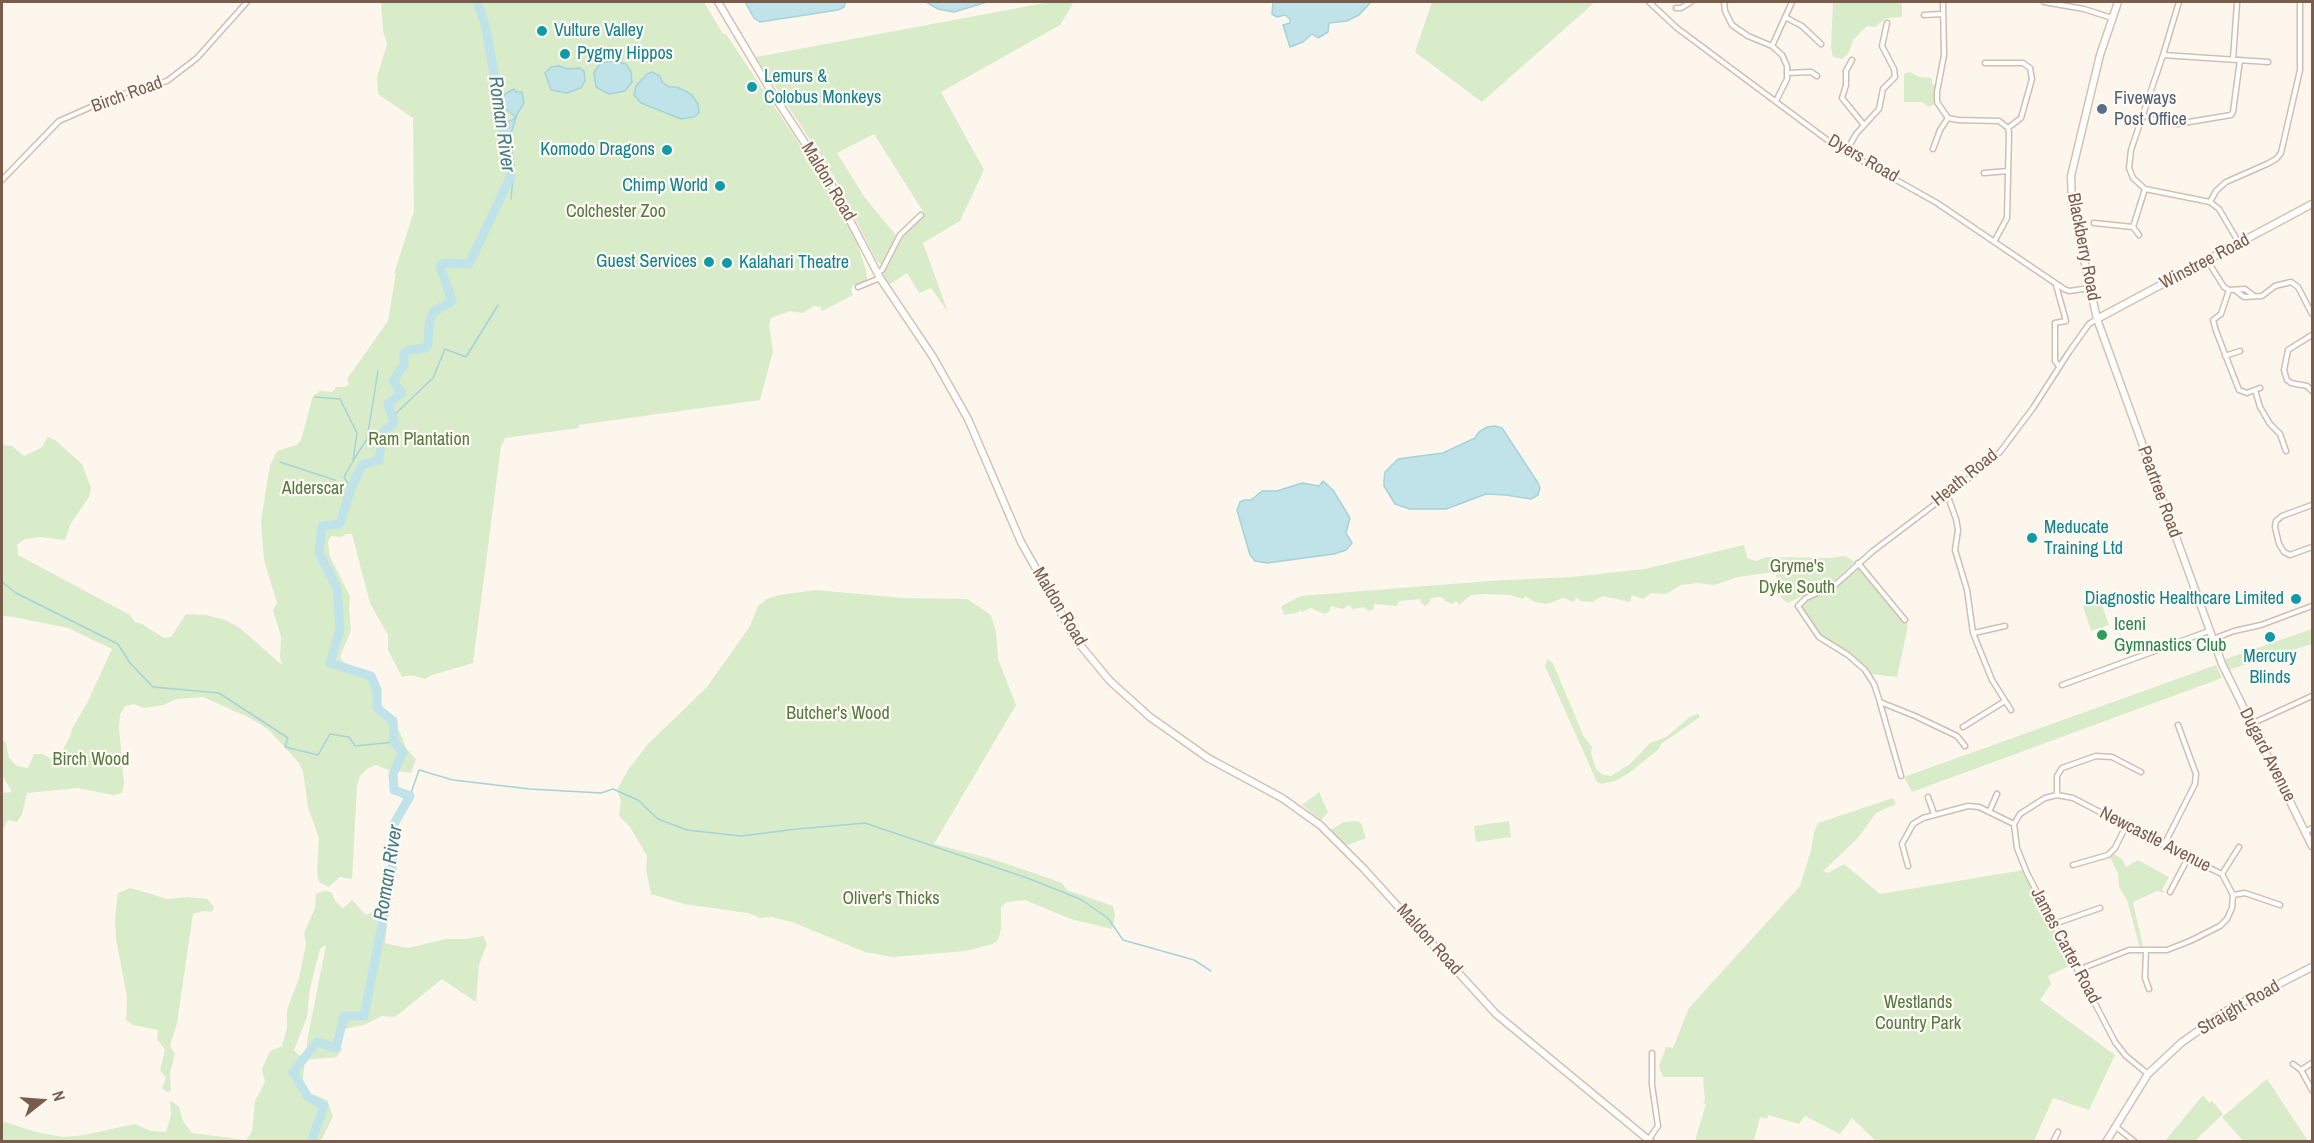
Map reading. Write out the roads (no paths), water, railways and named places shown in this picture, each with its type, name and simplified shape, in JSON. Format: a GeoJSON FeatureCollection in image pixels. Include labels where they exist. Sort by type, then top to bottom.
{"type":"FeatureCollection","features":[{"type":"Feature","properties":{"kind":"main road","name":"Maldon Road"},"geometry":{"type":"LineString","coordinates":[[718,2],[771,91],[829,180],[879,275],[933,357],[968,419],[1021,542],[1076,640],[1110,681],[1150,717],[1208,758],[1282,798],[1320,825],[1364,869],[1496,1014],[1650,1140]]}},
{"type":"Feature","properties":{"kind":"main road","name":"Blackberry Road"},"geometry":{"type":"LineString","coordinates":[[2097,319],[2072,204],[2071,176],[2096,70],[2118,2]]}},
{"type":"Feature","properties":{"kind":"main road","name":"Winstree Road"},"geometry":{"type":"LineString","coordinates":[[2097,319],[2313,204]]}},
{"type":"Feature","properties":{"kind":"main road","name":"Peartree Road"},"geometry":{"type":"LineString","coordinates":[[2097,319],[2222,664]]}},
{"type":"Feature","properties":{"kind":"main road","name":"Dugard Avenue"},"geometry":{"type":"LineString","coordinates":[[2222,664],[2313,846]]}},
{"type":"Feature","properties":{"kind":"main road","name":"Straight Road"},"geometry":{"type":"LineString","coordinates":[[2106,1142],[2148,1074],[2181,1043],[2226,1011],[2313,968]]}},
{"type":"Feature","properties":{"kind":"street","name":"Birch Road"},"geometry":{"type":"LineString","coordinates":[[2,180],[59,121],[116,96],[167,81],[196,58],[248,2]]}},
{"type":"Feature","properties":{"kind":"street","name":"Dyers Road"},"geometry":{"type":"LineString","coordinates":[[1649,2],[1677,28],[1834,145],[1937,203],[2056,284],[2069,291],[2090,288]]}},
{"type":"Feature","properties":{"kind":"street"},"geometry":{"type":"LineString","coordinates":[[1676,8],[1681,8],[1691,2]]}},
{"type":"Feature","properties":{"kind":"street"},"geometry":{"type":"LineString","coordinates":[[1724,2],[1725,11],[1732,25],[1748,36],[1772,46],[1782,55],[1787,73],[1785,85],[1776,101]]}},
{"type":"Feature","properties":{"kind":"street"},"geometry":{"type":"LineString","coordinates":[[1772,46],[1792,2]]}},
{"type":"Feature","properties":{"kind":"street"},"geometry":{"type":"LineString","coordinates":[[1942,2],[1944,55],[1937,102],[1948,118],[1999,122],[2008,128],[2010,140],[2007,218],[1994,241]]}},
{"type":"Feature","properties":{"kind":"street"},"geometry":{"type":"LineString","coordinates":[[2044,2],[2084,9],[2112,18]]}},
{"type":"Feature","properties":{"kind":"street"},"geometry":{"type":"LineString","coordinates":[[2179,2],[2131,150],[2129,168],[2133,178],[2145,189],[2210,202],[2219,209],[2239,244]]}},
{"type":"Feature","properties":{"kind":"street"},"geometry":{"type":"LineString","coordinates":[[2210,202],[2216,191],[2226,182],[2267,164],[2281,153],[2300,70],[2300,2]]}},
{"type":"Feature","properties":{"kind":"street"},"geometry":{"type":"LineString","coordinates":[[2233,59],[2237,3]]}},
{"type":"Feature","properties":{"kind":"street"},"geometry":{"type":"LineString","coordinates":[[1924,15],[1942,14]]}},
{"type":"Feature","properties":{"kind":"street"},"geometry":{"type":"LineString","coordinates":[[1785,17],[1802,26],[1821,44]]}},
{"type":"Feature","properties":{"kind":"street"},"geometry":{"type":"LineString","coordinates":[[1846,152],[1856,134],[1879,109],[1883,89],[1895,77],[1894,69],[1881,46],[1887,23]]}},
{"type":"Feature","properties":{"kind":"street"},"geometry":{"type":"LineString","coordinates":[[2163,55],[2268,62]]}},
{"type":"Feature","properties":{"kind":"street"},"geometry":{"type":"LineString","coordinates":[[1852,60],[1846,71],[1846,85],[1842,98],[1864,125]]}},
{"type":"Feature","properties":{"kind":"street"},"geometry":{"type":"LineString","coordinates":[[2142,115],[2157,121],[2177,124],[2231,115],[2240,60]]}},
{"type":"Feature","properties":{"kind":"street"},"geometry":{"type":"LineString","coordinates":[[1984,63],[2023,63],[2030,68],[2032,79],[2021,118],[2008,128]]}},
{"type":"Feature","properties":{"kind":"street"},"geometry":{"type":"LineString","coordinates":[[1787,73],[1811,72],[1817,76]]}},
{"type":"Feature","properties":{"kind":"street"},"geometry":{"type":"LineString","coordinates":[[1933,149],[1940,130],[1948,118]]}},
{"type":"Feature","properties":{"kind":"street"},"geometry":{"type":"LineString","coordinates":[[1984,173],[2008,171]]}},
{"type":"Feature","properties":{"kind":"street"},"geometry":{"type":"LineString","coordinates":[[2133,227],[2145,189]]}},
{"type":"Feature","properties":{"kind":"street"},"geometry":{"type":"LineString","coordinates":[[858,287],[879,275],[900,235],[921,215]]}},
{"type":"Feature","properties":{"kind":"street"},"geometry":{"type":"LineString","coordinates":[[2094,223],[2133,227],[2139,235]]}},
{"type":"Feature","properties":{"kind":"street"},"geometry":{"type":"LineString","coordinates":[[2207,261],[2220,282],[2232,290],[2246,289],[2253,295],[2262,296],[2275,286],[2291,282],[2298,287],[2313,314]]}},
{"type":"Feature","properties":{"kind":"street"},"geometry":{"type":"LineString","coordinates":[[2056,284],[2066,321],[2055,323],[2055,361],[2059,366]]}},
{"type":"Feature","properties":{"kind":"street"},"geometry":{"type":"LineString","coordinates":[[2232,290],[2221,314],[2213,320],[2225,356],[2239,390],[2247,393],[2257,389],[2260,407],[2270,424],[2278,431],[2286,451]]}},
{"type":"Feature","properties":{"kind":"street","name":"Heath Road"},"geometry":{"type":"LineString","coordinates":[[1880,702],[1874,684],[1865,670],[1848,655],[1820,638],[1798,606],[1806,598],[1835,585],[1858,563],[1980,470],[2000,452],[2033,408],[2059,366],[2090,324],[2097,319]]}},
{"type":"Feature","properties":{"kind":"street"},"geometry":{"type":"LineString","coordinates":[[2313,335],[2288,350],[2284,370],[2287,380],[2291,383],[2307,386],[2313,391]]}},
{"type":"Feature","properties":{"kind":"street"},"geometry":{"type":"LineString","coordinates":[[2225,356],[2240,351]]}},
{"type":"Feature","properties":{"kind":"street"},"geometry":{"type":"LineString","coordinates":[[1947,494],[1956,519],[1958,530],[1955,550],[1967,590],[1973,633],[1992,680],[2011,710]]}},
{"type":"Feature","properties":{"kind":"street"},"geometry":{"type":"LineString","coordinates":[[2313,505],[2282,516],[2275,527],[2279,544],[2284,552],[2290,555],[2313,547]]}},
{"type":"Feature","properties":{"kind":"street"},"geometry":{"type":"LineString","coordinates":[[1858,563],[1905,620]]}},
{"type":"Feature","properties":{"kind":"street"},"geometry":{"type":"LineString","coordinates":[[2213,639],[2313,606]]}},
{"type":"Feature","properties":{"kind":"street"},"geometry":{"type":"LineString","coordinates":[[1973,633],[2005,626]]}},
{"type":"Feature","properties":{"kind":"street"},"geometry":{"type":"LineString","coordinates":[[2062,685],[2210,630]]}},
{"type":"Feature","properties":{"kind":"street"},"geometry":{"type":"LineString","coordinates":[[2251,724],[2313,696]]}},
{"type":"Feature","properties":{"kind":"street"},"geometry":{"type":"LineString","coordinates":[[1963,727],[2005,701]]}},
{"type":"Feature","properties":{"kind":"street"},"geometry":{"type":"LineString","coordinates":[[1880,702],[1957,736],[1965,746]]}},
{"type":"Feature","properties":{"kind":"street"},"geometry":{"type":"LineString","coordinates":[[1880,702],[1901,776]]}},
{"type":"Feature","properties":{"kind":"street"},"geometry":{"type":"LineString","coordinates":[[2164,845],[2195,784],[2196,774],[2178,725]]}},
{"type":"Feature","properties":{"kind":"street"},"geometry":{"type":"LineString","coordinates":[[1908,866],[1902,844],[1907,833],[1913,824],[1934,814],[1968,806],[1979,807],[2014,824],[2020,814],[2028,808],[2045,798],[2057,795],[2057,776],[2062,768],[2096,756],[2112,757],[2141,772]]}},
{"type":"Feature","properties":{"kind":"street"},"geometry":{"type":"LineString","coordinates":[[1989,812],[1997,794]]}},
{"type":"Feature","properties":{"kind":"street","name":"Newcastle Avenue"},"geometry":{"type":"LineString","coordinates":[[2057,795],[2073,798],[2222,874],[2233,895]]}},
{"type":"Feature","properties":{"kind":"street"},"geometry":{"type":"LineString","coordinates":[[1928,796],[1934,814]]}},
{"type":"Feature","properties":{"kind":"street","name":"James Carter Road"},"geometry":{"type":"LineString","coordinates":[[2014,824],[2017,848],[2115,1042],[2126,1056],[2148,1074]]}},
{"type":"Feature","properties":{"kind":"street"},"geometry":{"type":"LineString","coordinates":[[2073,865],[2108,855],[2115,848],[2126,826]]}},
{"type":"Feature","properties":{"kind":"street"},"geometry":{"type":"LineString","coordinates":[[2305,832],[2313,828]]}},
{"type":"Feature","properties":{"kind":"street"},"geometry":{"type":"LineString","coordinates":[[2222,874],[2239,847]]}},
{"type":"Feature","properties":{"kind":"street"},"geometry":{"type":"LineString","coordinates":[[2170,891],[2188,858]]}},
{"type":"Feature","properties":{"kind":"street"},"geometry":{"type":"LineString","coordinates":[[2078,970],[2120,952],[2167,950],[2220,926],[2227,919],[2232,908],[2233,895],[2245,893],[2280,905]]}},
{"type":"Feature","properties":{"kind":"street"},"geometry":{"type":"LineString","coordinates":[[2054,924],[2100,908]]}},
{"type":"Feature","properties":{"kind":"street"},"geometry":{"type":"LineString","coordinates":[[2146,950],[2145,978],[2149,989]]}},
{"type":"Feature","properties":{"kind":"street"},"geometry":{"type":"LineString","coordinates":[[1650,1140],[1658,1126],[1651,1064],[1652,1053]]}},
{"type":"Feature","properties":{"kind":"street"},"geometry":{"type":"LineString","coordinates":[[2301,1070],[2313,1063]]}},
{"type":"Feature","properties":{"kind":"street"},"geometry":{"type":"LineString","coordinates":[[2293,1064],[2301,1070],[2313,1090]]}},
{"type":"Feature","properties":{"kind":"street"},"geometry":{"type":"LineString","coordinates":[[2115,1126],[2135,1142]]}},
{"type":"Feature","properties":{"kind":"street"},"geometry":{"type":"LineString","coordinates":[[2053,1142],[2058,1132]]}},
{"type":"Feature","properties":{"kind":"water"},"geometry":{"type":"Polygon","coordinates":[[[745,2],[846,2],[844,7],[838,10],[760,22],[754,18],[745,2]]]}},
{"type":"Feature","properties":{"kind":"water"},"geometry":{"type":"Polygon","coordinates":[[[926,2],[987,2],[954,12],[938,9],[926,2]]]}},
{"type":"Feature","properties":{"kind":"water"},"geometry":{"type":"Polygon","coordinates":[[[1273,2],[1371,2],[1359,15],[1347,21],[1329,23],[1328,32],[1318,38],[1312,34],[1303,42],[1290,47],[1283,25],[1290,23],[1290,19],[1285,15],[1277,17],[1272,14],[1273,2]]]}},
{"type":"Feature","properties":{"kind":"water"},"geometry":{"type":"Polygon","coordinates":[[[613,61],[626,64],[631,72],[632,82],[625,91],[609,94],[596,87],[594,73],[600,63],[613,61]]]}},
{"type":"Feature","properties":{"kind":"water"},"geometry":{"type":"Polygon","coordinates":[[[559,66],[568,69],[579,68],[584,71],[585,81],[581,88],[567,93],[551,90],[545,73],[551,67],[559,66]]]}},
{"type":"Feature","properties":{"kind":"water"},"geometry":{"type":"Polygon","coordinates":[[[652,72],[660,76],[662,82],[669,87],[677,87],[691,94],[698,104],[699,113],[694,117],[681,119],[641,103],[634,95],[636,86],[652,72]]]}},
{"type":"Feature","properties":{"kind":"water"},"geometry":{"type":"Polygon","coordinates":[[[514,89],[516,92],[522,92],[524,103],[517,114],[510,137],[511,145],[505,125],[515,116],[505,109],[503,99],[505,94],[514,89]]]}},
{"type":"Feature","properties":{"kind":"water"},"geometry":{"type":"Polygon","coordinates":[[[1487,427],[1502,428],[1538,483],[1540,488],[1538,495],[1531,499],[1486,494],[1446,509],[1410,509],[1395,504],[1384,486],[1384,480],[1385,472],[1398,459],[1443,453],[1475,438],[1487,427]]]}},
{"type":"Feature","properties":{"kind":"water"},"geometry":{"type":"Polygon","coordinates":[[[1323,481],[1333,490],[1350,518],[1346,533],[1352,543],[1346,550],[1334,554],[1267,563],[1255,561],[1250,555],[1237,510],[1240,502],[1251,500],[1262,491],[1277,491],[1302,483],[1319,486],[1323,481]]]}},
{"type":"Feature","properties":{"kind":"waterway","name":"Roman River"},"geometry":{"type":"LineString","coordinates":[[311,1142],[324,1106],[308,1097],[293,1072],[317,1042],[336,1048],[344,1016],[364,1016],[392,875],[394,824],[410,796],[394,790],[393,774],[403,752],[394,742],[393,721],[377,708],[377,690],[371,676],[330,663],[340,630],[337,588],[319,553],[322,526],[340,524],[351,488],[362,465],[379,460],[383,432],[394,423],[388,404],[402,393],[393,381],[404,365],[404,353],[425,348],[428,345],[429,325],[433,312],[452,301],[440,266],[444,263],[469,264],[511,176],[485,24],[477,2]]}},
{"type":"Feature","properties":{"kind":"waterway","name":"Roman River"},"geometry":{"type":"LineString","coordinates":[[511,146],[514,165],[511,199]]}},
{"type":"Feature","properties":{"kind":"waterway"},"geometry":{"type":"LineString","coordinates":[[392,417],[433,378],[445,349],[466,357],[498,305]]}},
{"type":"Feature","properties":{"kind":"waterway"},"geometry":{"type":"LineString","coordinates":[[354,459],[367,439],[378,371]]}},
{"type":"Feature","properties":{"kind":"waterway"},"geometry":{"type":"LineString","coordinates":[[315,397],[340,399],[357,433],[353,461],[344,477],[351,488]]}},
{"type":"Feature","properties":{"kind":"waterway"},"geometry":{"type":"LineString","coordinates":[[280,462],[335,480],[347,502]]}},
{"type":"Feature","properties":{"kind":"waterway"},"geometry":{"type":"LineString","coordinates":[[2,582],[16,593],[118,644],[130,663],[153,687],[219,693],[288,738],[285,747],[318,755],[330,734],[349,737],[355,746],[394,742]]}},
{"type":"Feature","properties":{"kind":"waterway"},"geometry":{"type":"LineString","coordinates":[[410,796],[419,770],[453,780],[530,789],[601,793],[613,789],[638,800],[658,819],[687,830],[741,836],[865,823],[1030,879],[1080,899],[1108,918],[1123,940],[1194,960],[1211,971]]}},
{"type":"Feature","properties":{"kind":"place","name":"Vulture Valley"},"geometry":{"type":"Point","coordinates":[542,31]}},
{"type":"Feature","properties":{"kind":"place","name":"Pygmy Hippos"},"geometry":{"type":"Point","coordinates":[565,54]}},
{"type":"Feature","properties":{"kind":"place","name":"Lemurs & Colobus Monkeys"},"geometry":{"type":"Point","coordinates":[752,87]}},
{"type":"Feature","properties":{"kind":"place","name":"Fiveways Post Office"},"geometry":{"type":"Point","coordinates":[2102,109]}},
{"type":"Feature","properties":{"kind":"place","name":"Komodo Dragons"},"geometry":{"type":"Point","coordinates":[667,150]}},
{"type":"Feature","properties":{"kind":"place","name":"Chimp World"},"geometry":{"type":"Point","coordinates":[720,186]}},
{"type":"Feature","properties":{"kind":"place","name":"Guest Services"},"geometry":{"type":"Point","coordinates":[709,262]}},
{"type":"Feature","properties":{"kind":"place","name":"Kalahari Theatre"},"geometry":{"type":"Point","coordinates":[727,263]}},
{"type":"Feature","properties":{"kind":"place","name":"Meducate Training Ltd"},"geometry":{"type":"Point","coordinates":[2032,538]}},
{"type":"Feature","properties":{"kind":"place","name":"Diagnostic Healthcare Limited"},"geometry":{"type":"Point","coordinates":[2296,599]}},
{"type":"Feature","properties":{"kind":"place","name":"Iceni Gymnastics Club"},"geometry":{"type":"Point","coordinates":[2102,635]}},
{"type":"Feature","properties":{"kind":"place","name":"Mercury Blinds"},"geometry":{"type":"Point","coordinates":[2270,637]}},
{"type":"Feature","properties":{"kind":"park label","name":"Colchester Zoo"},"geometry":{"type":"Point","coordinates":[616,212]}},
{"type":"Feature","properties":{"kind":"park label","name":"Ram Plantation"},"geometry":{"type":"Point","coordinates":[419,440]}},
{"type":"Feature","properties":{"kind":"park label","name":"Alderscar"},"geometry":{"type":"Point","coordinates":[313,489]}},
{"type":"Feature","properties":{"kind":"park label","name":"Gryme's Dyke South"},"geometry":{"type":"Point","coordinates":[1797,577]}},
{"type":"Feature","properties":{"kind":"park label","name":"Butcher's Wood"},"geometry":{"type":"Point","coordinates":[838,714]}},
{"type":"Feature","properties":{"kind":"park label","name":"Birch Wood"},"geometry":{"type":"Point","coordinates":[91,760]}},
{"type":"Feature","properties":{"kind":"park label","name":"Oliver's Thicks"},"geometry":{"type":"Point","coordinates":[891,899]}},
{"type":"Feature","properties":{"kind":"park label","name":"Westlands Country Park"},"geometry":{"type":"Point","coordinates":[1918,1013]}}]}
